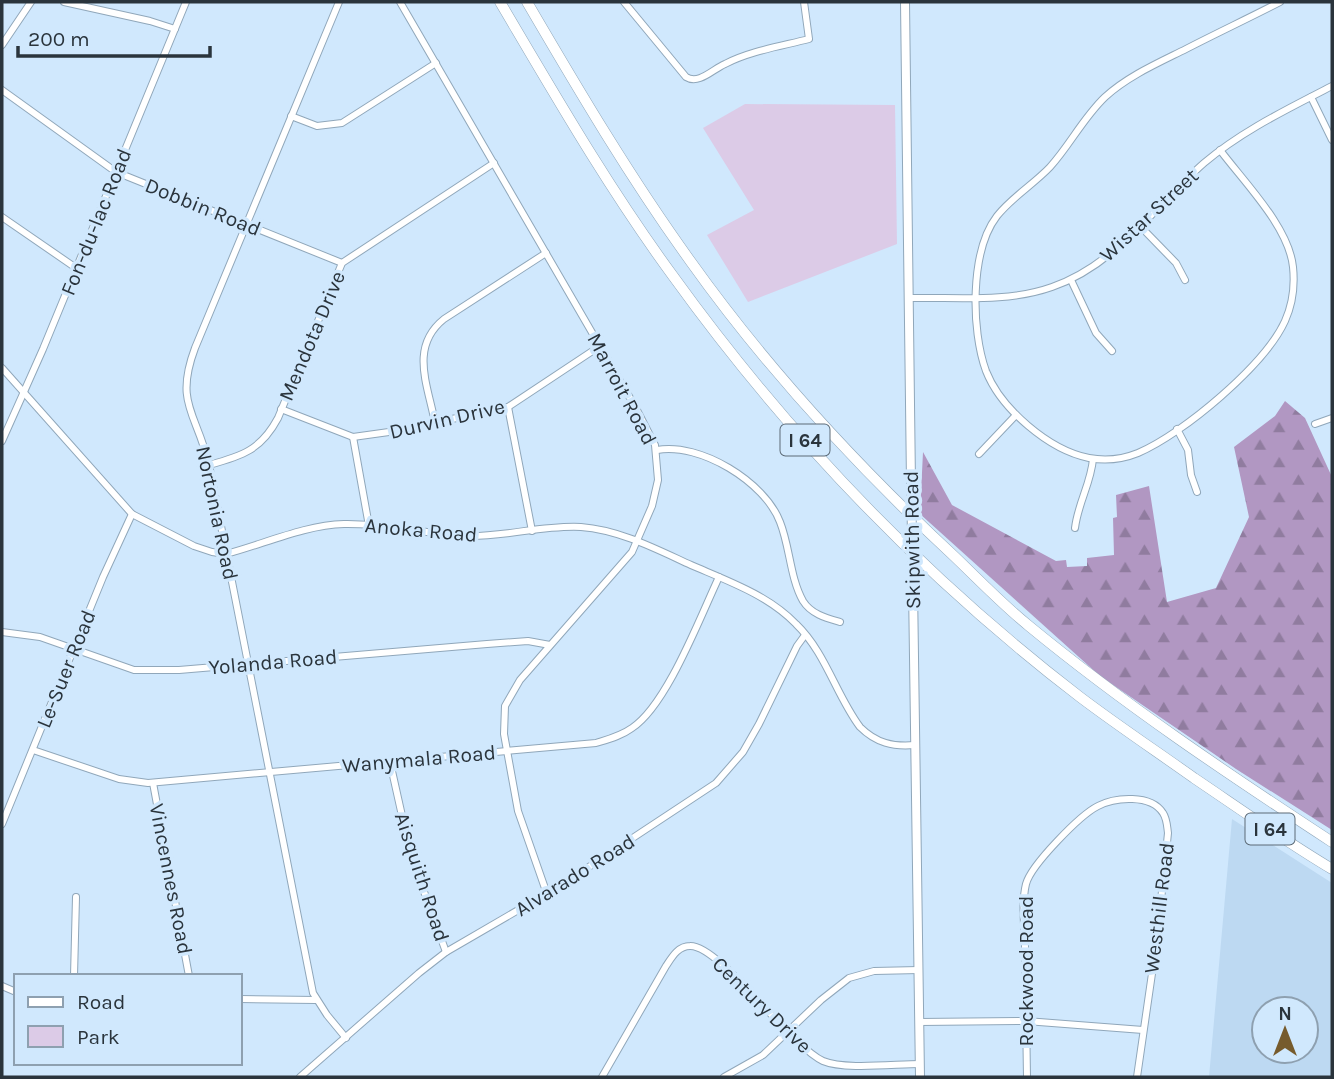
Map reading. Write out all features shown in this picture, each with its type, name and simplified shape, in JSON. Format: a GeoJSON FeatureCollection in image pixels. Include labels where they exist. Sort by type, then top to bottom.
{"type":"FeatureCollection","features":[{"type":"Feature","properties":{"kind":"highway","name":"I 64"},"geometry":{"type":"LineString","coordinates":[[500,2],[592,158],[671,274],[757,384],[872,511],[975,610],[1080,697],[1209,788],[1332,869]]}},
{"type":"Feature","properties":{"kind":"highway","name":"I 64"},"geometry":{"type":"LineString","coordinates":[[527,2],[612,145],[690,260],[775,370],[880,486],[1038,633],[1152,721],[1332,842]]}},
{"type":"Feature","properties":{"kind":"main road","name":"Skipwith Road"},"geometry":{"type":"LineString","coordinates":[[905,2],[920,1077]]}},
{"type":"Feature","properties":{"kind":"street"},"geometry":{"type":"LineString","coordinates":[[2,45],[31,2]]}},
{"type":"Feature","properties":{"kind":"street"},"geometry":{"type":"LineString","coordinates":[[64,2],[175,29]]}},
{"type":"Feature","properties":{"kind":"street","name":"Fon-du-lac Road"},"geometry":{"type":"LineString","coordinates":[[2,441],[24,394],[186,2]]}},
{"type":"Feature","properties":{"kind":"street","name":"Nortonia Road"},"geometry":{"type":"LineString","coordinates":[[339,2],[195,348],[186,376],[187,403],[209,465],[305,957],[317,1000],[346,1038]]}},
{"type":"Feature","properties":{"kind":"street","name":"Marroit Road"},"geometry":{"type":"LineString","coordinates":[[400,2],[649,430],[657,450],[656,495],[632,552],[520,680],[506,703],[503,726],[518,811],[547,894]]}},
{"type":"Feature","properties":{"kind":"street"},"geometry":{"type":"LineString","coordinates":[[629,3],[686,77],[696,80],[732,61],[809,38],[804,2]]}},
{"type":"Feature","properties":{"kind":"street"},"geometry":{"type":"LineString","coordinates":[[1220,150],[1276,223],[1285,239],[1293,265],[1292,300],[1283,326],[1255,361],[1216,401],[1147,448],[1116,458],[1093,458],[1063,449],[1016,415],[994,388],[984,364],[979,342],[977,266],[980,248],[990,225],[1004,207],[1051,166],[1093,109],[1120,85],[1138,73],[1280,2]]}},
{"type":"Feature","properties":{"kind":"street"},"geometry":{"type":"LineString","coordinates":[[291,116],[317,126],[342,122],[436,63]]}},
{"type":"Feature","properties":{"kind":"street","name":"Wistar Street"},"geometry":{"type":"LineString","coordinates":[[909,298],[1031,293],[1071,280],[1108,256],[1220,150],[1247,131],[1332,86]]}},
{"type":"Feature","properties":{"kind":"street","name":"Dobbin Road"},"geometry":{"type":"LineString","coordinates":[[2,90],[116,172],[342,263]]}},
{"type":"Feature","properties":{"kind":"street"},"geometry":{"type":"LineString","coordinates":[[1311,97],[1332,140]]}},
{"type":"Feature","properties":{"kind":"street","name":"Mendota Drive"},"geometry":{"type":"LineString","coordinates":[[209,465],[239,456],[256,447],[267,435],[281,409],[342,263],[494,163]]}},
{"type":"Feature","properties":{"kind":"street"},"geometry":{"type":"LineString","coordinates":[[2,217],[76,268]]}},
{"type":"Feature","properties":{"kind":"street"},"geometry":{"type":"LineString","coordinates":[[1140,226],[1176,263],[1185,280]]}},
{"type":"Feature","properties":{"kind":"street"},"geometry":{"type":"LineString","coordinates":[[435,423],[423,357],[427,336],[444,319],[546,253]]}},
{"type":"Feature","properties":{"kind":"street"},"geometry":{"type":"LineString","coordinates":[[1071,280],[1096,333],[1112,351]]}},
{"type":"Feature","properties":{"kind":"street","name":"Durvin Drive"},"geometry":{"type":"LineString","coordinates":[[353,437],[508,407],[600,346]]}},
{"type":"Feature","properties":{"kind":"street"},"geometry":{"type":"LineString","coordinates":[[2,368],[132,514],[194,546],[226,554]]}},
{"type":"Feature","properties":{"kind":"street"},"geometry":{"type":"LineString","coordinates":[[508,407],[532,531]]}},
{"type":"Feature","properties":{"kind":"street"},"geometry":{"type":"LineString","coordinates":[[281,409],[353,437],[369,526]]}},
{"type":"Feature","properties":{"kind":"street"},"geometry":{"type":"LineString","coordinates":[[979,454],[1016,415]]}},
{"type":"Feature","properties":{"kind":"street"},"geometry":{"type":"LineString","coordinates":[[1315,424],[1332,418]]}},
{"type":"Feature","properties":{"kind":"street"},"geometry":{"type":"LineString","coordinates":[[1177,429],[1188,450],[1191,475],[1197,492]]}},
{"type":"Feature","properties":{"kind":"street"},"geometry":{"type":"LineString","coordinates":[[657,450],[675,449],[708,457],[766,498],[781,524],[803,601],[814,613],[839,622]]}},
{"type":"Feature","properties":{"kind":"street"},"geometry":{"type":"LineString","coordinates":[[1075,527],[1091,474],[1093,458]]}},
{"type":"Feature","properties":{"kind":"street","name":"Le-Suer Road"},"geometry":{"type":"LineString","coordinates":[[2,824],[132,514]]}},
{"type":"Feature","properties":{"kind":"street","name":"Anoka Road"},"geometry":{"type":"LineString","coordinates":[[226,554],[317,528],[342,524],[457,536],[581,527],[606,531],[719,577],[777,607],[816,648],[860,727],[883,743],[915,745]]}},
{"type":"Feature","properties":{"kind":"street","name":"Wanymala Road"},"geometry":{"type":"LineString","coordinates":[[33,750],[118,779],[153,783],[596,743],[633,728],[648,714],[664,691],[719,577]]}},
{"type":"Feature","properties":{"kind":"street","name":"Yolanda Road"},"geometry":{"type":"LineString","coordinates":[[2,632],[40,637],[122,667],[144,671],[487,643],[528,641],[550,645]]}},
{"type":"Feature","properties":{"kind":"street","name":"Alvarado Road"},"geometry":{"type":"LineString","coordinates":[[300,1077],[446,952],[547,894],[679,810],[725,775],[743,752],[796,646],[805,635]]}},
{"type":"Feature","properties":{"kind":"street","name":"Aisquith Road"},"geometry":{"type":"LineString","coordinates":[[390,762],[411,856],[446,952]]}},
{"type":"Feature","properties":{"kind":"street","name":"Vincennes Road"},"geometry":{"type":"LineString","coordinates":[[153,783],[189,974]]}},
{"type":"Feature","properties":{"kind":"street","name":"Westhill Road"},"geometry":{"type":"LineString","coordinates":[[1094,808],[1114,801],[1142,800],[1160,809],[1166,820],[1167,851],[1137,1077]]}},
{"type":"Feature","properties":{"kind":"street","name":"Rockwood Road"},"geometry":{"type":"LineString","coordinates":[[1027,1077],[1024,913],[1027,882],[1036,865],[1094,808]]}},
{"type":"Feature","properties":{"kind":"street"},"geometry":{"type":"LineString","coordinates":[[74,974],[76,897]]}},
{"type":"Feature","properties":{"kind":"street","name":"Century Drive"},"geometry":{"type":"LineString","coordinates":[[602,1077],[666,966],[675,953],[688,946],[698,948],[723,967],[816,1057],[835,1064],[920,1064]]}},
{"type":"Feature","properties":{"kind":"street"},"geometry":{"type":"LineString","coordinates":[[724,1077],[763,1055],[821,1000],[849,978],[874,971],[919,970]]}},
{"type":"Feature","properties":{"kind":"street"},"geometry":{"type":"LineString","coordinates":[[242,999],[317,1000]]}},
{"type":"Feature","properties":{"kind":"street"},"geometry":{"type":"LineString","coordinates":[[919,1022],[1026,1021],[1143,1030]]}},
{"type":"Feature","properties":{"kind":"shaded area"},"geometry":{"type":"Polygon","coordinates":[[[1232,819],[1332,883],[1332,1077],[1209,1077],[1232,819]]]}},
{"type":"Feature","properties":{"kind":"green space"},"geometry":{"type":"Polygon","coordinates":[[[745,104],[895,105],[897,244],[748,302],[707,235],[754,210],[703,128],[745,104]]]}},
{"type":"Feature","properties":{"kind":"green space"},"geometry":{"type":"Polygon","coordinates":[[[1285,401],[1305,418],[1332,477],[1332,830],[1236,769],[1100,676],[920,514],[923,452],[952,505],[1056,561],[1066,560],[1067,567],[1087,566],[1087,558],[1114,555],[1113,518],[1117,517],[1116,495],[1149,486],[1167,602],[1216,588],[1249,517],[1234,447],[1275,416],[1285,401]]]}}]}
